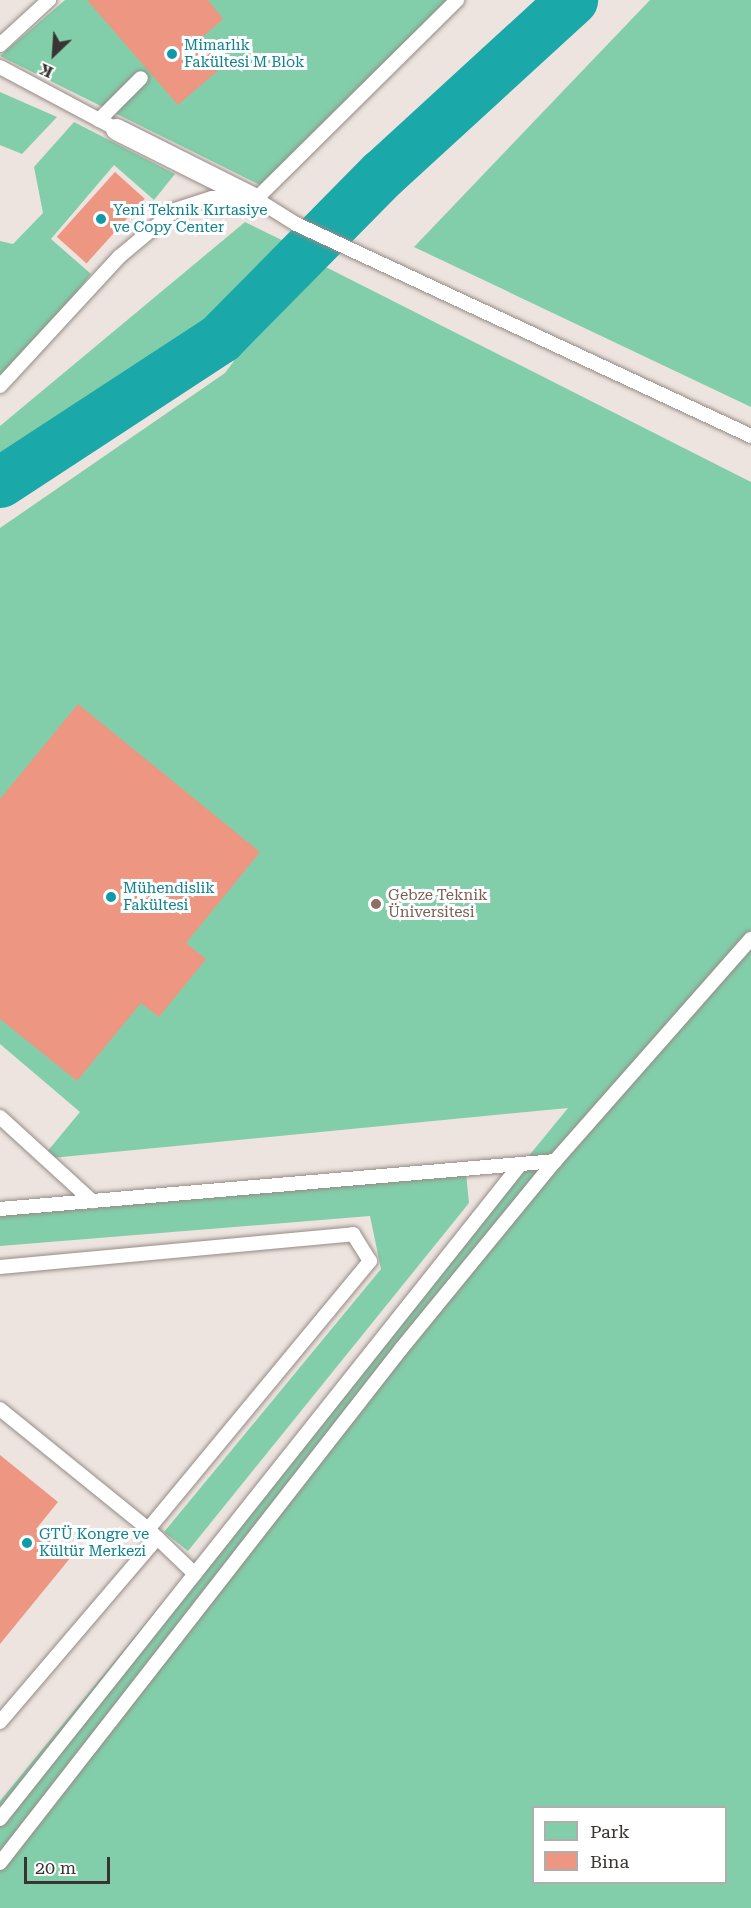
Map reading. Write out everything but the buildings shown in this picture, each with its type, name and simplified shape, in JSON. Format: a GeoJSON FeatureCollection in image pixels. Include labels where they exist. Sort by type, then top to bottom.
{"type":"FeatureCollection","features":[{"type":"Feature","properties":{"kind":"street"},"geometry":{"type":"LineString","coordinates":[[108,124],[256,200]]}},
{"type":"Feature","properties":{"kind":"lane"},"geometry":{"type":"LineString","coordinates":[[0,45],[50,0]]}},
{"type":"Feature","properties":{"kind":"lane"},"geometry":{"type":"LineString","coordinates":[[256,200],[457,0]]}},
{"type":"Feature","properties":{"kind":"lane"},"geometry":{"type":"LineString","coordinates":[[0,67],[108,124],[141,78]]}},
{"type":"Feature","properties":{"kind":"lane"},"geometry":{"type":"LineString","coordinates":[[0,386],[119,257],[175,210],[212,198],[256,200],[296,224],[751,436]]}},
{"type":"Feature","properties":{"kind":"lane"},"geometry":{"type":"LineString","coordinates":[[0,1863],[394,1359],[555,1161],[751,939]]}},
{"type":"Feature","properties":{"kind":"lane"},"geometry":{"type":"LineString","coordinates":[[0,1117],[92,1201]]}},
{"type":"Feature","properties":{"kind":"lane"},"geometry":{"type":"LineString","coordinates":[[0,1209],[519,1166],[555,1161]]}},
{"type":"Feature","properties":{"kind":"lane"},"geometry":{"type":"LineString","coordinates":[[0,1819],[519,1166]]}},
{"type":"Feature","properties":{"kind":"lane"},"geometry":{"type":"LineString","coordinates":[[0,1267],[353,1234],[370,1261],[0,1722]]}},
{"type":"Feature","properties":{"kind":"lane"},"geometry":{"type":"LineString","coordinates":[[0,1409],[153,1534],[195,1574]]}},
{"type":"Feature","properties":{"kind":"green space"},"geometry":{"type":"Polygon","coordinates":[[[65,0],[457,0],[260,185],[0,56],[65,0]]]}},
{"type":"Feature","properties":{"kind":"green space"},"geometry":{"type":"Polygon","coordinates":[[[650,0],[751,0],[751,407],[414,247],[650,0]]]}},
{"type":"Feature","properties":{"kind":"green space"},"geometry":{"type":"Polygon","coordinates":[[[0,92],[57,117],[22,154],[0,145],[0,92]]]}},
{"type":"Feature","properties":{"kind":"green space"},"geometry":{"type":"Polygon","coordinates":[[[74,122],[175,174],[154,200],[114,165],[51,239],[91,274],[47,330],[0,379],[0,241],[13,244],[43,213],[34,167],[74,122]]]}},
{"type":"Feature","properties":{"kind":"green space"},"geometry":{"type":"Polygon","coordinates":[[[245,222],[296,247],[197,348],[0,483],[0,426],[245,222]]]}},
{"type":"Feature","properties":{"kind":"green space","name":"Gebze Teknik Üniversitesi"},"geometry":{"type":"Polygon","coordinates":[[[310,259],[751,482],[751,1908],[0,1908],[0,1801],[568,1108],[41,1159],[80,1112],[0,1044],[0,528],[225,373],[310,259]]]}},
{"type":"Feature","properties":{"kind":"green space"},"geometry":{"type":"Polygon","coordinates":[[[466,1173],[469,1203],[188,1551],[164,1532],[381,1269],[370,1216],[0,1246],[0,1214],[466,1173]]]}},
{"type":"Feature","properties":{"kind":"waterway"},"geometry":{"type":"LineString","coordinates":[[0,482],[220,338],[382,174],[572,0]]}},
{"type":"Feature","properties":{"kind":"place","name":"Mimarlık Fakültesi M Blok"},"geometry":{"type":"Point","coordinates":[172,54]}},
{"type":"Feature","properties":{"kind":"place","name":"Yeni Teknik Kırtasiye ve Copy Center"},"geometry":{"type":"Point","coordinates":[101,219]}},
{"type":"Feature","properties":{"kind":"place","name":"Mühendislik Fakültesi"},"geometry":{"type":"Point","coordinates":[111,897]}},
{"type":"Feature","properties":{"kind":"place","name":"Gebze Teknik Üniversitesi"},"geometry":{"type":"Point","coordinates":[376,904]}},
{"type":"Feature","properties":{"kind":"place","name":"GTÜ Kongre ve Kültür Merkezi"},"geometry":{"type":"Point","coordinates":[27,1543]}}]}
